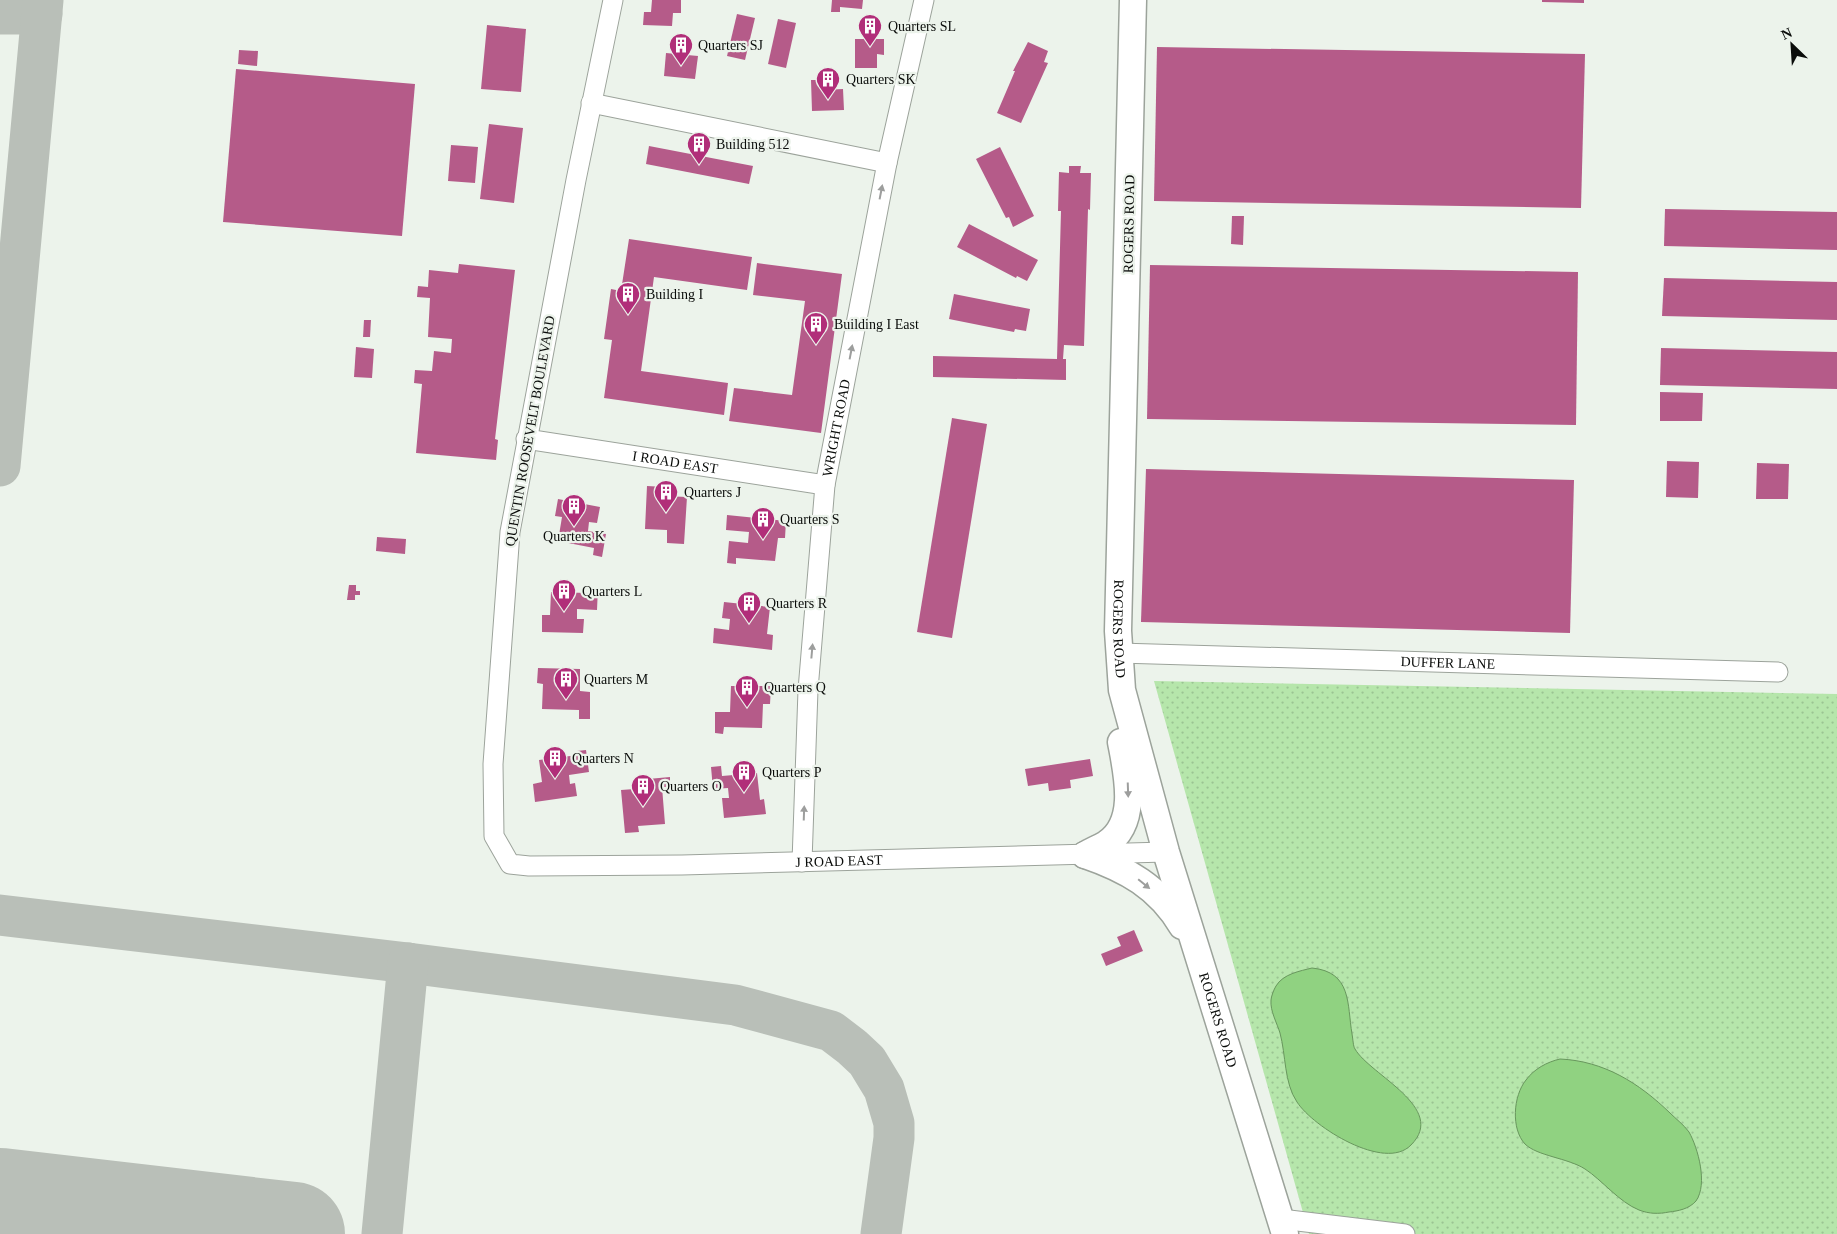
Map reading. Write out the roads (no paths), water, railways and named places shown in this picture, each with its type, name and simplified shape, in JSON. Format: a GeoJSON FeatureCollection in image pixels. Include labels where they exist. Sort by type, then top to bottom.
{"type":"FeatureCollection","features":[{"type":"Feature","properties":{"kind":"street","name":"QUENTIN ROOSEVELT BOULEVARD"},"geometry":{"type":"LineString","coordinates":[[510,864],[494,836],[493,764],[510,532],[526,439],[591,103],[614,0]]}},
{"type":"Feature","properties":{"kind":"street","name":"WRIGHT ROAD"},"geometry":{"type":"LineString","coordinates":[[802,862],[808,690],[825,485],[887,163],[924,0]]}},
{"type":"Feature","properties":{"kind":"street","name":"ROGERS ROAD"},"geometry":{"type":"LineString","coordinates":[[1133,0],[1119,653],[1122,690],[1166,852],[1283,1227]]}},
{"type":"Feature","properties":{"kind":"street"},"geometry":{"type":"LineString","coordinates":[[591,103],[887,163]]}},
{"type":"Feature","properties":{"kind":"street","name":"I ROAD EAST"},"geometry":{"type":"LineString","coordinates":[[526,439],[825,485]]}},
{"type":"Feature","properties":{"kind":"street","name":"DUFFER LANE"},"geometry":{"type":"LineString","coordinates":[[1119,653],[1778,672]]}},
{"type":"Feature","properties":{"kind":"street"},"geometry":{"type":"LineString","coordinates":[[1085,855],[1107,844],[1117,834],[1127,814],[1128,790],[1118,730],[1122,690]]}},
{"type":"Feature","properties":{"kind":"street","name":"J ROAD EAST"},"geometry":{"type":"LineString","coordinates":[[510,864],[528,866],[802,862],[1166,852]]}},
{"type":"Feature","properties":{"kind":"street"},"geometry":{"type":"LineString","coordinates":[[1085,855],[1119,867],[1167,904],[1196,948]]}},
{"type":"Feature","properties":{"kind":"street"},"geometry":{"type":"LineString","coordinates":[[1283,1227],[1405,1234]]}},
{"type":"Feature","properties":{"kind":"place","name":"Quarters SL"},"geometry":{"type":"Point","coordinates":[870,47]}},
{"type":"Feature","properties":{"kind":"place","name":"Quarters SJ"},"geometry":{"type":"Point","coordinates":[681,66]}},
{"type":"Feature","properties":{"kind":"place","name":"Quarters SK"},"geometry":{"type":"Point","coordinates":[828,100]}},
{"type":"Feature","properties":{"kind":"place","name":"Building 512"},"geometry":{"type":"Point","coordinates":[699,165]}},
{"type":"Feature","properties":{"kind":"place","name":"Building I"},"geometry":{"type":"Point","coordinates":[628,315]}},
{"type":"Feature","properties":{"kind":"place","name":"Building I East"},"geometry":{"type":"Point","coordinates":[816,345]}},
{"type":"Feature","properties":{"kind":"place","name":"Quarters J"},"geometry":{"type":"Point","coordinates":[666,513]}},
{"type":"Feature","properties":{"kind":"place","name":"Quarters K"},"geometry":{"type":"Point","coordinates":[574,527]}},
{"type":"Feature","properties":{"kind":"place","name":"Quarters S"},"geometry":{"type":"Point","coordinates":[763,540]}},
{"type":"Feature","properties":{"kind":"place","name":"Quarters L"},"geometry":{"type":"Point","coordinates":[564,612]}},
{"type":"Feature","properties":{"kind":"place","name":"Quarters R"},"geometry":{"type":"Point","coordinates":[749,624]}},
{"type":"Feature","properties":{"kind":"place","name":"Quarters M"},"geometry":{"type":"Point","coordinates":[566,700]}},
{"type":"Feature","properties":{"kind":"place","name":"Quarters Q"},"geometry":{"type":"Point","coordinates":[747,708]}},
{"type":"Feature","properties":{"kind":"place","name":"Quarters N"},"geometry":{"type":"Point","coordinates":[555,779]}},
{"type":"Feature","properties":{"kind":"place","name":"Quarters P"},"geometry":{"type":"Point","coordinates":[744,793]}},
{"type":"Feature","properties":{"kind":"place","name":"Quarters O"},"geometry":{"type":"Point","coordinates":[643,807]}}]}
